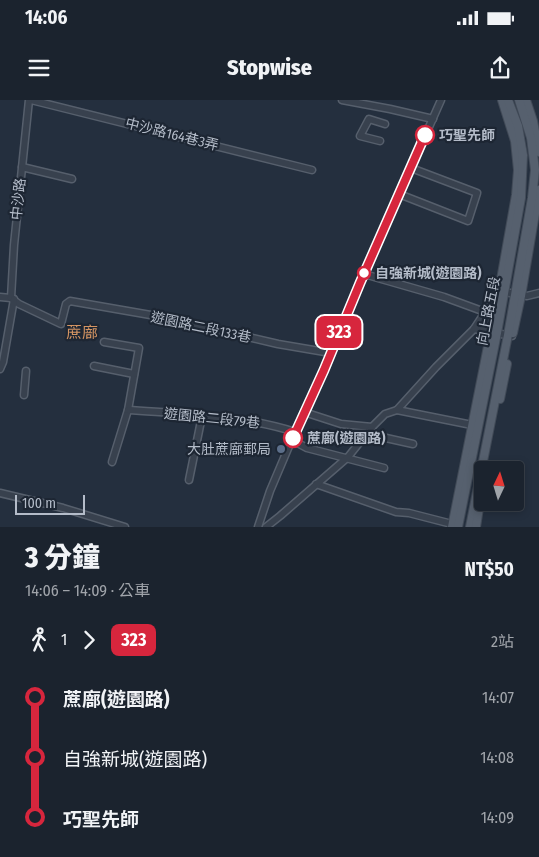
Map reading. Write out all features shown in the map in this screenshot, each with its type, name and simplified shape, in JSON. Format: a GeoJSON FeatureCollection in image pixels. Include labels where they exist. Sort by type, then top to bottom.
{"type":"FeatureCollection","features":[{"type":"Feature","properties":{"kind":"main road","name":"向上路五段"},"geometry":{"type":"LineString","coordinates":[[502,100],[515,141],[518,170],[502,292]]}},
{"type":"Feature","properties":{"kind":"main road","name":"向上路五段"},"geometry":{"type":"LineString","coordinates":[[454,526],[521,198],[523,164],[521,138],[508,100]]}},
{"type":"Feature","properties":{"kind":"main road","name":"向上路五段"},"geometry":{"type":"LineString","coordinates":[[518,295],[535,170],[531,138],[519,100]]}},
{"type":"Feature","properties":{"kind":"main road"},"geometry":{"type":"LineString","coordinates":[[526,100],[533,121],[539,152]]}},
{"type":"Feature","properties":{"kind":"main road","name":"向上路五段"},"geometry":{"type":"LineString","coordinates":[[470,527],[539,190]]}},
{"type":"Feature","properties":{"kind":"main road","name":"向上路五段"},"geometry":{"type":"LineString","coordinates":[[454,526],[472,425],[494,332]]}},
{"type":"Feature","properties":{"kind":"main road","name":"向上路五段"},"geometry":{"type":"LineString","coordinates":[[488,461],[510,336]]}},
{"type":"Feature","properties":{"kind":"main road"},"geometry":{"type":"LineString","coordinates":[[476,527],[479,511]]}},
{"type":"Feature","properties":{"kind":"street","name":"中沙路"},"geometry":{"type":"LineString","coordinates":[[0,369],[4,362],[13,299],[14,245],[30,100]]}},
{"type":"Feature","properties":{"kind":"street","name":"中沙路164巷3弄"},"geometry":{"type":"LineString","coordinates":[[30,100],[312,170]]}},
{"type":"Feature","properties":{"kind":"street"},"geometry":{"type":"LineString","coordinates":[[342,100],[390,108],[433,119]]}},
{"type":"Feature","properties":{"kind":"street"},"geometry":{"type":"LineString","coordinates":[[258,527],[270,492],[295,432],[332,353],[364,274],[441,100]]}},
{"type":"Feature","properties":{"kind":"street"},"geometry":{"type":"LineString","coordinates":[[380,141],[360,136],[368,118],[385,124]]}},
{"type":"Feature","properties":{"kind":"street"},"geometry":{"type":"LineString","coordinates":[[22,167],[72,179]]}},
{"type":"Feature","properties":{"kind":"street"},"geometry":{"type":"LineString","coordinates":[[399,194],[468,221],[477,192],[411,168]]}},
{"type":"Feature","properties":{"kind":"street"},"geometry":{"type":"LineString","coordinates":[[364,274],[444,297],[486,312]]}},
{"type":"Feature","properties":{"kind":"street"},"geometry":{"type":"LineString","coordinates":[[266,527],[348,457],[372,427],[386,414],[397,410],[474,329],[502,292],[527,296],[539,293]]}},
{"type":"Feature","properties":{"kind":"street"},"geometry":{"type":"LineString","coordinates":[[0,297],[13,299]]}},
{"type":"Feature","properties":{"kind":"street","name":"遊園路二段133巷"},"geometry":{"type":"LineString","coordinates":[[13,299],[61,324],[66,304],[70,301],[162,317],[262,340],[332,353]]}},
{"type":"Feature","properties":{"kind":"street"},"geometry":{"type":"LineString","coordinates":[[474,329],[510,336]]}},
{"type":"Feature","properties":{"kind":"street"},"geometry":{"type":"LineString","coordinates":[[104,342],[139,348],[128,410],[112,462]]}},
{"type":"Feature","properties":{"kind":"street"},"geometry":{"type":"LineString","coordinates":[[94,366],[134,374]]}},
{"type":"Feature","properties":{"kind":"street"},"geometry":{"type":"LineString","coordinates":[[24,395],[26,371]]}},
{"type":"Feature","properties":{"kind":"street","name":"遊園路二段79巷"},"geometry":{"type":"LineString","coordinates":[[128,410],[202,416],[274,425],[295,432]]}},
{"type":"Feature","properties":{"kind":"street"},"geometry":{"type":"LineString","coordinates":[[397,410],[472,425]]}},
{"type":"Feature","properties":{"kind":"street"},"geometry":{"type":"LineString","coordinates":[[304,412],[340,424],[372,427]]}},
{"type":"Feature","properties":{"kind":"street"},"geometry":{"type":"LineString","coordinates":[[189,480],[202,416]]}},
{"type":"Feature","properties":{"kind":"street"},"geometry":{"type":"LineString","coordinates":[[368,434],[413,444]]}},
{"type":"Feature","properties":{"kind":"street"},"geometry":{"type":"LineString","coordinates":[[292,440],[307,448],[348,457],[384,468]]}},
{"type":"Feature","properties":{"kind":"street"},"geometry":{"type":"LineString","coordinates":[[316,484],[396,512],[408,513],[454,526]]}},
{"type":"Feature","properties":{"kind":"street"},"geometry":{"type":"LineString","coordinates":[[0,493],[63,508],[125,527]]}},
{"type":"Feature","properties":{"kind":"bus line","name":"323"},"geometry":{"type":"LineString","coordinates":[[293,438],[332,353],[360,283],[425,135]]}},
{"type":"Feature","properties":{"kind":"place","name":"巧聖先師"},"geometry":{"type":"Point","coordinates":[425,135]}},
{"type":"Feature","properties":{"kind":"place","name":"自強新城(遊園路)"},"geometry":{"type":"Point","coordinates":[364,273]}},
{"type":"Feature","properties":{"kind":"place","name":"蔗廍(遊園路)"},"geometry":{"type":"Point","coordinates":[293,438]}},
{"type":"Feature","properties":{"kind":"place","name":"大肚蔗廍郵局"},"geometry":{"type":"Point","coordinates":[281,449]}},
{"type":"Feature","properties":{"kind":"district","name":"蔗廍"},"geometry":{"type":"Point","coordinates":[82,332]}}]}
